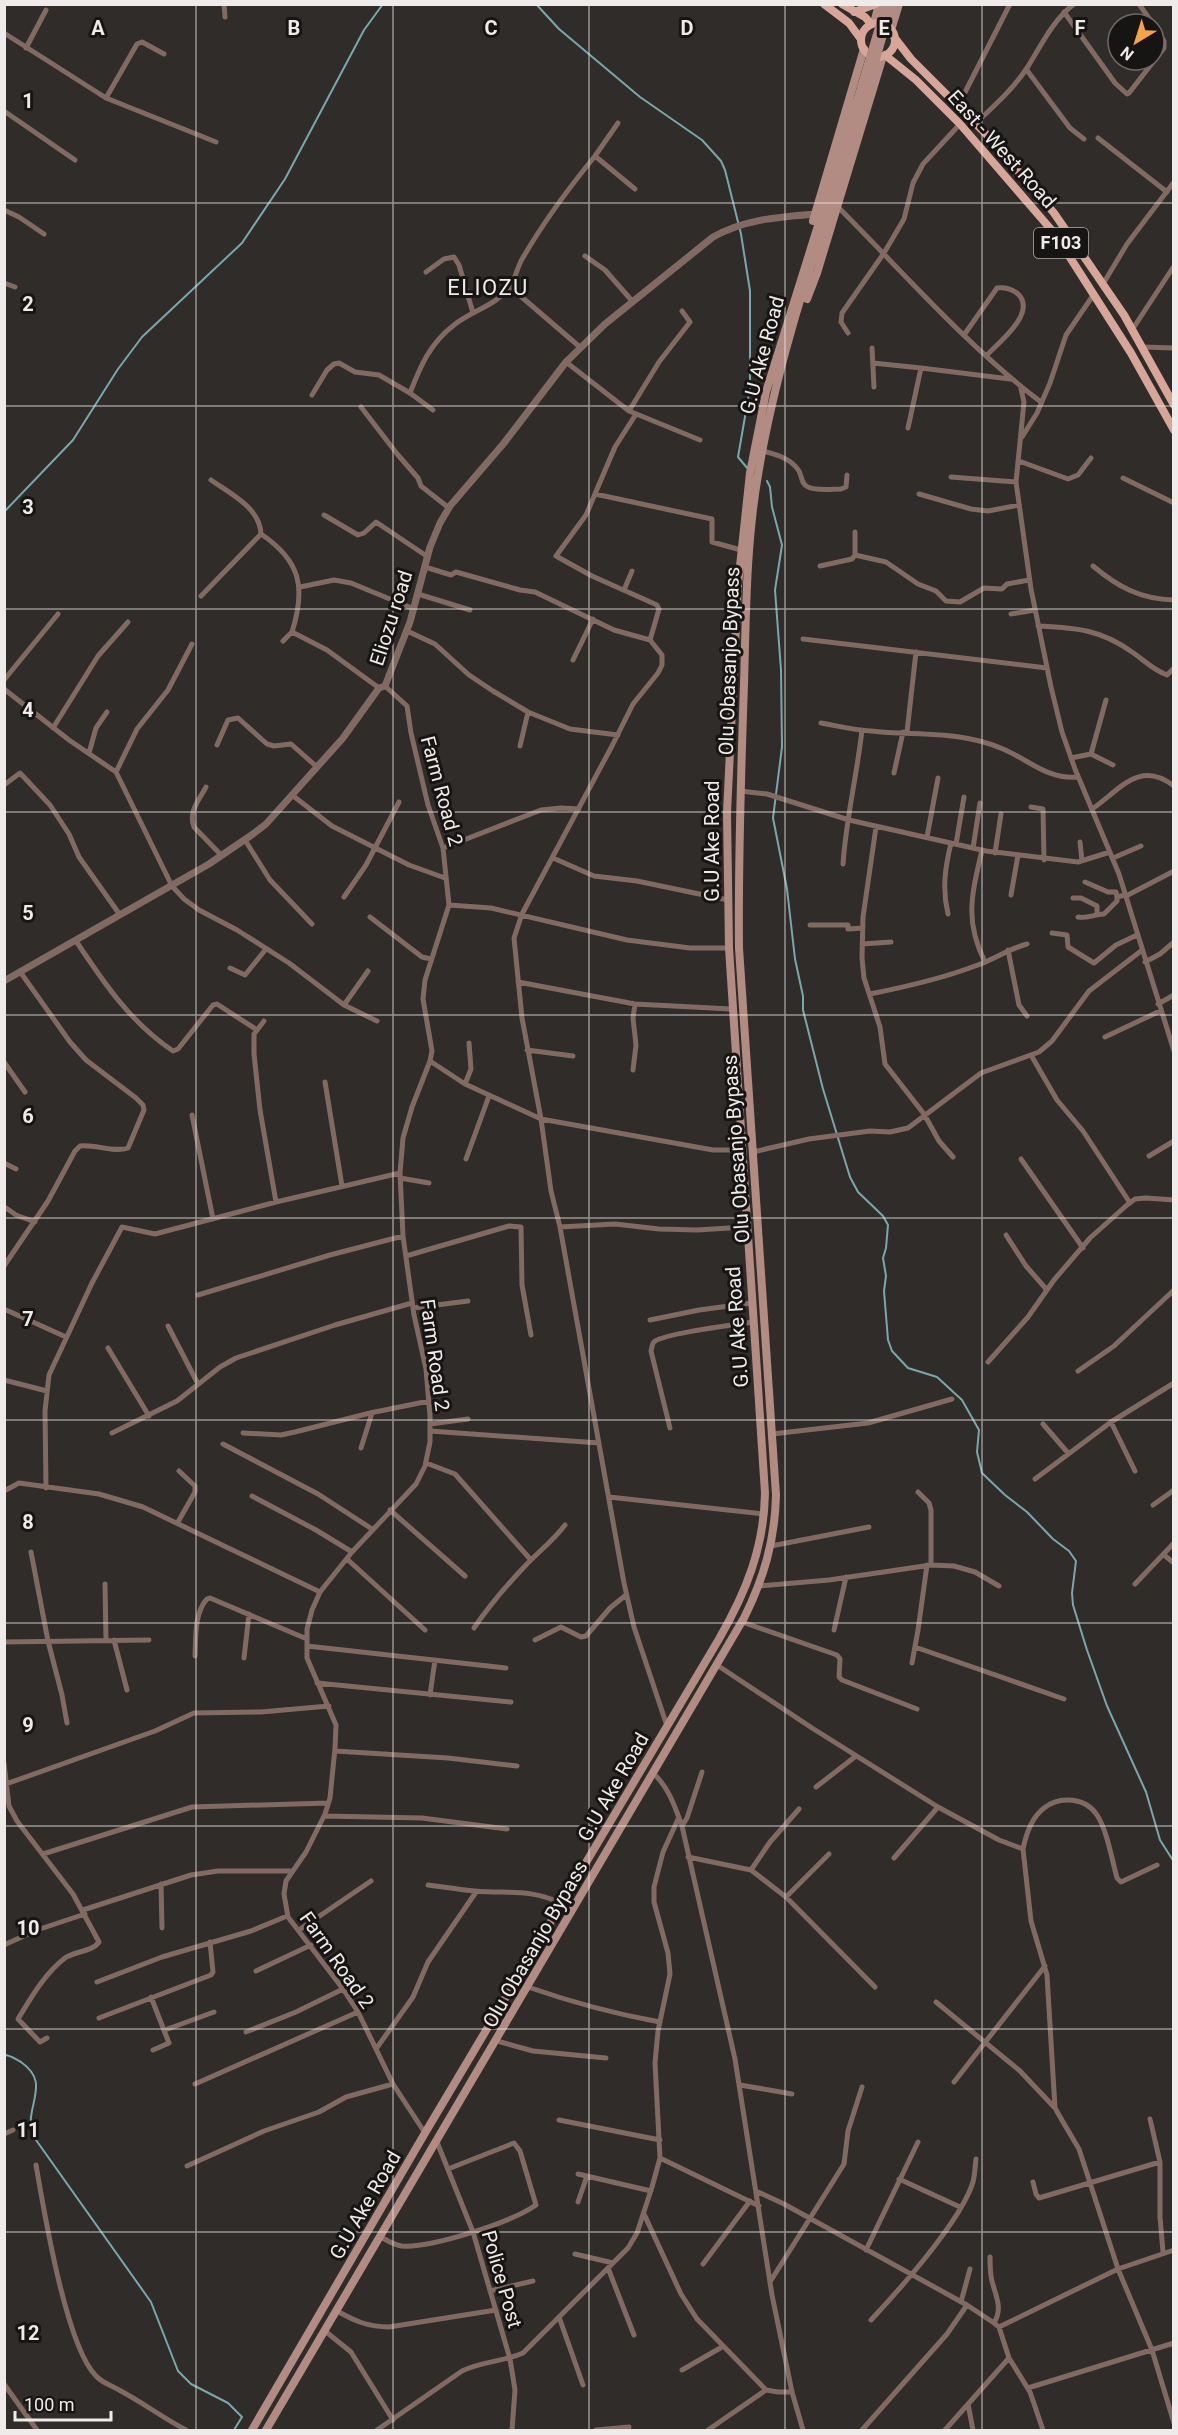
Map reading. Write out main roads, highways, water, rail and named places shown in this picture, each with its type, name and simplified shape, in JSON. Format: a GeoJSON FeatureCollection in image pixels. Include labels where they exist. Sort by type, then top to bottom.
{"type":"FeatureCollection","features":[{"type":"Feature","properties":{"kind":"main road"},"geometry":{"type":"LineString","coordinates":[[790,323],[799,269],[864,49],[860,38],[849,23],[824,4]]}},
{"type":"Feature","properties":{"kind":"main road","name":"F103"},"geometry":{"type":"LineString","coordinates":[[842,4],[865,17],[872,24],[882,24],[893,33]]}},
{"type":"Feature","properties":{"kind":"main road"},"geometry":{"type":"LineString","coordinates":[[860,38],[865,29],[872,24],[878,4]]}},
{"type":"Feature","properties":{"kind":"main road"},"geometry":{"type":"LineString","coordinates":[[854,12],[878,4]]}},
{"type":"Feature","properties":{"kind":"main road"},"geometry":{"type":"LineString","coordinates":[[860,103],[886,4]]}},
{"type":"Feature","properties":{"kind":"main road"},"geometry":{"type":"LineString","coordinates":[[860,103],[892,4]]}},
{"type":"Feature","properties":{"kind":"main road"},"geometry":{"type":"LineString","coordinates":[[790,323],[817,273],[884,56],[893,48],[893,33],[899,4]]}},
{"type":"Feature","properties":{"kind":"main road","name":"East - West Road"},"geometry":{"type":"LineString","coordinates":[[893,33],[911,59],[976,123],[1054,213],[1132,330],[1173,405]]}},
{"type":"Feature","properties":{"kind":"main road","name":"F103"},"geometry":{"type":"LineString","coordinates":[[864,49],[874,57],[884,56]]}},
{"type":"Feature","properties":{"kind":"main road","name":"East - West Road"},"geometry":{"type":"LineString","coordinates":[[884,56],[915,80],[960,124],[1055,234],[1131,353],[1173,430]]}},
{"type":"Feature","properties":{"kind":"main road","name":"Olu Obasanjo Bypass"},"geometry":{"type":"LineString","coordinates":[[266,2430],[742,1622],[760,1586],[771,1546],[776,1495],[739,958],[740,791],[747,587],[754,502],[762,451],[790,323],[860,103]]}},
{"type":"Feature","properties":{"kind":"main road","name":"G.U Ake Road"},"geometry":{"type":"LineString","coordinates":[[252,2430],[734,1612],[756,1561],[765,1514],[765,1493],[732,1009],[728,900],[728,803],[741,550],[750,473],[761,414],[790,323]]}},
{"type":"Feature","properties":{"kind":"waterway"},"geometry":{"type":"LineString","coordinates":[[4,512],[73,440],[118,369],[142,337],[242,243],[285,179],[364,30],[383,4]]}},
{"type":"Feature","properties":{"kind":"waterway"},"geometry":{"type":"LineString","coordinates":[[536,4],[559,29],[640,97],[702,140],[721,161],[741,234],[750,291],[750,388],[738,457],[748,469]]}},
{"type":"Feature","properties":{"kind":"waterway"},"geometry":{"type":"LineString","coordinates":[[767,481],[782,545],[775,590],[781,670],[782,747],[773,818],[787,889],[795,959],[803,996],[803,1010],[823,1089],[850,1177],[858,1192],[883,1216],[888,1225],[883,1258],[886,1276],[884,1291],[888,1340],[892,1351],[908,1368],[937,1377],[962,1400],[979,1430],[977,1452],[982,1473],[1069,1551],[1076,1561],[1072,1593],[1073,1605],[1087,1650],[1107,1706],[1146,1792],[1160,1840],[1174,1862]]}},
{"type":"Feature","properties":{"kind":"waterway"},"geometry":{"type":"LineString","coordinates":[[4,2055],[21,2062],[36,2081],[31,2120],[36,2140],[151,2302],[178,2371],[191,2384],[228,2403],[242,2417],[234,2430]]}},
{"type":"Feature","properties":{"kind":"district","name":"ELIOZU"},"geometry":{"type":"Point","coordinates":[488,287]}}]}
